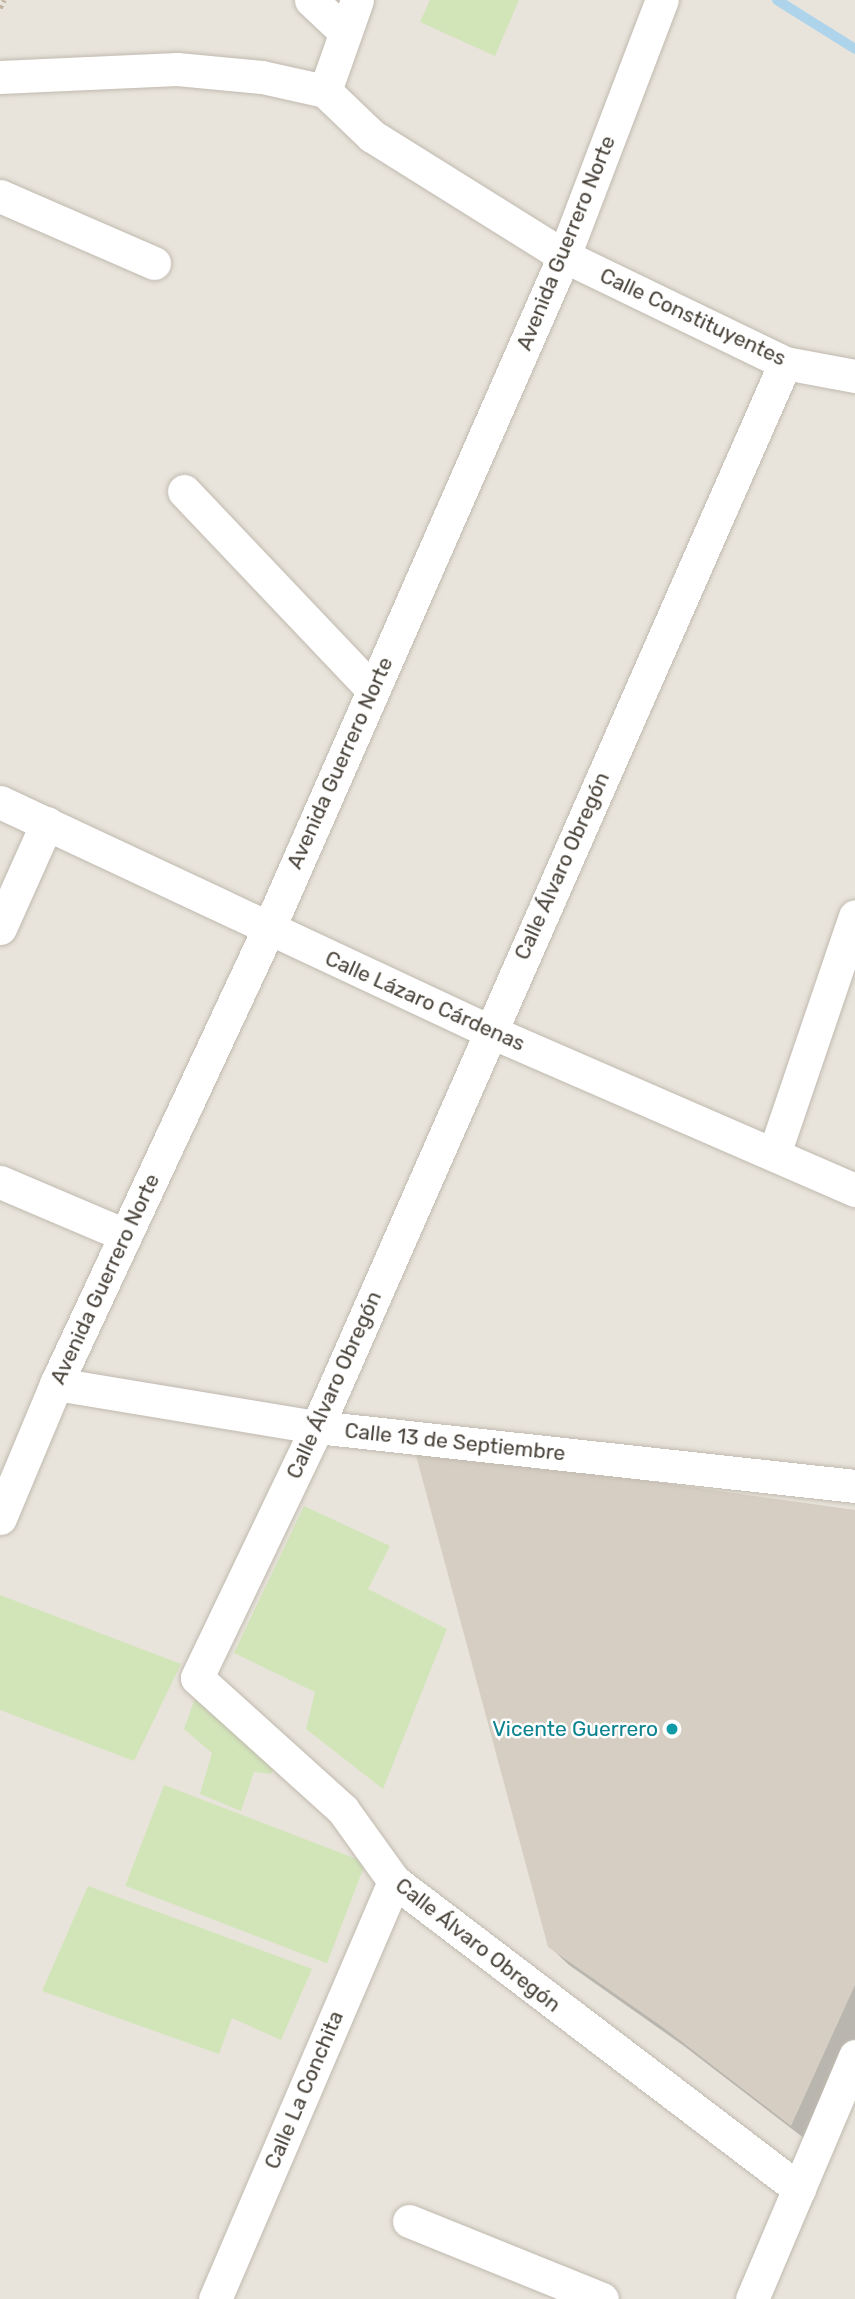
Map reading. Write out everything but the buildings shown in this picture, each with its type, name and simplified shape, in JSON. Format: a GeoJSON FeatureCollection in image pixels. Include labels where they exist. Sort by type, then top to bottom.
{"type":"FeatureCollection","features":[{"type":"Feature","properties":{"kind":"street"},"geometry":{"type":"LineString","coordinates":[[312,0],[344,31]]}},
{"type":"Feature","properties":{"kind":"street"},"geometry":{"type":"LineString","coordinates":[[0,78],[177,69],[262,77],[325,91],[357,0]]}},
{"type":"Feature","properties":{"kind":"street","name":"Avenida Guerrero Norte"},"geometry":{"type":"LineString","coordinates":[[0,1518],[56,1384],[268,929],[564,256],[662,0]]}},
{"type":"Feature","properties":{"kind":"street","name":"Calle Constituyentes"},"geometry":{"type":"LineString","coordinates":[[325,91],[372,136],[564,256],[785,363],[855,376]]}},
{"type":"Feature","properties":{"kind":"street"},"geometry":{"type":"LineString","coordinates":[[0,195],[154,263]]}},
{"type":"Feature","properties":{"kind":"street","name":"Calle Álvaro Obregón"},"geometry":{"type":"LineString","coordinates":[[785,363],[317,1427],[197,1678],[343,1810],[394,1881],[799,2189]]}},
{"type":"Feature","properties":{"kind":"street"},"geometry":{"type":"LineString","coordinates":[[184,491],[372,689]]}},
{"type":"Feature","properties":{"kind":"street","name":"Calle Lázaro Cárdenas"},"geometry":{"type":"LineString","coordinates":[[0,802],[489,1031],[855,1190]]}},
{"type":"Feature","properties":{"kind":"street"},"geometry":{"type":"LineString","coordinates":[[0,928],[47,822]]}},
{"type":"Feature","properties":{"kind":"street"},"geometry":{"type":"LineString","coordinates":[[774,1154],[855,916]]}},
{"type":"Feature","properties":{"kind":"street"},"geometry":{"type":"LineString","coordinates":[[0,1182],[125,1235]]}},
{"type":"Feature","properties":{"kind":"street","name":"Calle 13 de Septiembre"},"geometry":{"type":"LineString","coordinates":[[56,1384],[317,1427],[855,1486]]}},
{"type":"Feature","properties":{"kind":"street","name":"Calle La Conchita"},"geometry":{"type":"LineString","coordinates":[[215,2299],[394,1881]]}},
{"type":"Feature","properties":{"kind":"street"},"geometry":{"type":"LineString","coordinates":[[752,2299],[853,2064]]}},
{"type":"Feature","properties":{"kind":"street"},"geometry":{"type":"LineString","coordinates":[[409,2221],[602,2299]]}},
{"type":"Feature","properties":{"kind":"path"},"geometry":{"type":"LineString","coordinates":[[0,8],[4,0]]}},
{"type":"Feature","properties":{"kind":"shaded area"},"geometry":{"type":"Polygon","coordinates":[[[0,0],[855,0],[855,2299],[0,2299],[0,0]]]}},
{"type":"Feature","properties":{"kind":"green space"},"geometry":{"type":"Polygon","coordinates":[[[430,0],[519,0],[495,56],[420,22],[430,0]]]}},
{"type":"Feature","properties":{"kind":"green space"},"geometry":{"type":"Polygon","coordinates":[[[304,1506],[390,1546],[368,1589],[447,1629],[383,1789],[306,1729],[315,1692],[234,1653],[304,1506]]]}},
{"type":"Feature","properties":{"kind":"green space"},"geometry":{"type":"Polygon","coordinates":[[[0,1595],[181,1664],[134,1761],[0,1710],[0,1595]]]}},
{"type":"Feature","properties":{"kind":"green space"},"geometry":{"type":"Polygon","coordinates":[[[198,1690],[278,1759],[271,1774],[254,1772],[241,1811],[200,1794],[212,1753],[184,1729],[198,1690]]]}},
{"type":"Feature","properties":{"kind":"green space"},"geometry":{"type":"Polygon","coordinates":[[[164,1785],[366,1862],[327,1963],[125,1886],[164,1785]]]}},
{"type":"Feature","properties":{"kind":"green space"},"geometry":{"type":"Polygon","coordinates":[[[88,1886],[312,1969],[281,2040],[232,2018],[219,2054],[42,1991],[88,1886]]]}},
{"type":"Feature","properties":{"kind":"waterway"},"geometry":{"type":"LineString","coordinates":[[777,0],[855,49]]}},
{"type":"Feature","properties":{"kind":"place","name":"Vicente Guerrero"},"geometry":{"type":"Point","coordinates":[672,1729]}}]}
